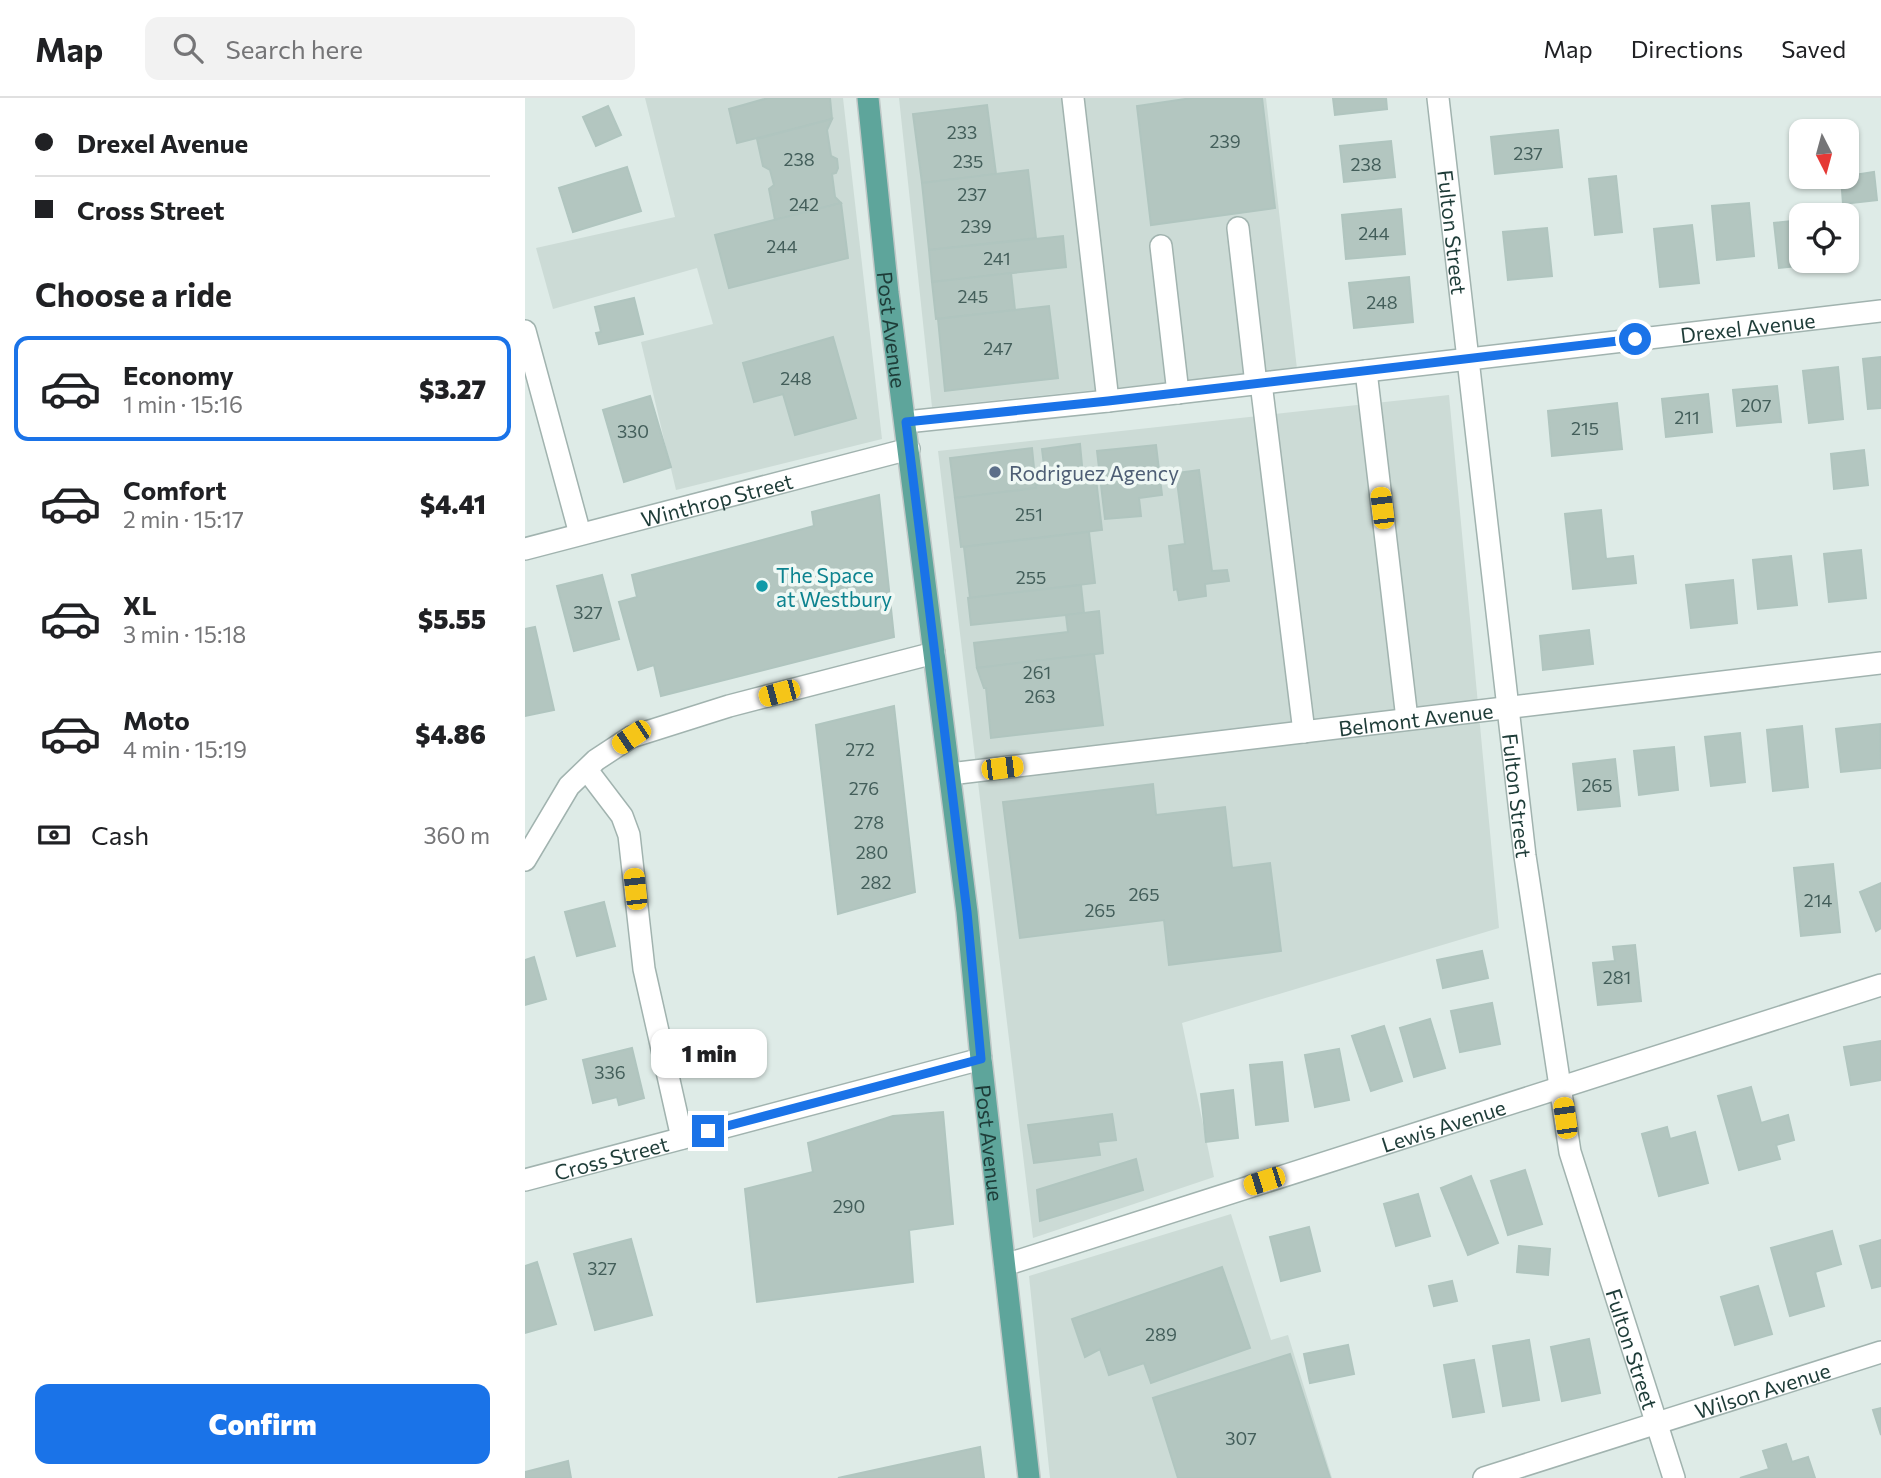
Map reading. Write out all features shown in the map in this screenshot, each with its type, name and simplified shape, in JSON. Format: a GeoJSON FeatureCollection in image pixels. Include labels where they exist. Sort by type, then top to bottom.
{"type":"FeatureCollection","features":[{"type":"Feature","properties":{"kind":"main road","name":"Post Avenue"},"geometry":{"type":"LineString","coordinates":[[868,98],[888,293],[967,912],[1029,1478]]}},
{"type":"Feature","properties":{"kind":"street"},"geometry":{"type":"LineString","coordinates":[[1073,98],[1108,401]]}},
{"type":"Feature","properties":{"kind":"street","name":"Fulton Street"},"geometry":{"type":"LineString","coordinates":[[1438,98],[1525,856],[1570,1152],[1674,1478]]}},
{"type":"Feature","properties":{"kind":"street"},"geometry":{"type":"LineString","coordinates":[[1238,229],[1304,732]]}},
{"type":"Feature","properties":{"kind":"street"},"geometry":{"type":"LineString","coordinates":[[1161,246],[1178,393]]}},
{"type":"Feature","properties":{"kind":"street","name":"Drexel Avenue"},"geometry":{"type":"LineString","coordinates":[[906,422],[1259,384],[1881,311]]}},
{"type":"Feature","properties":{"kind":"street"},"geometry":{"type":"LineString","coordinates":[[525,331],[580,534]]}},
{"type":"Feature","properties":{"kind":"street"},"geometry":{"type":"LineString","coordinates":[[1366,371],[1406,719]]}},
{"type":"Feature","properties":{"kind":"street","name":"Winthrop Street"},"geometry":{"type":"LineString","coordinates":[[525,549],[909,449]]}},
{"type":"Feature","properties":{"kind":"street"},"geometry":{"type":"LineString","coordinates":[[525,860],[569,786],[587,769],[631,737],[729,706],[934,653]]}},
{"type":"Feature","properties":{"kind":"street","name":"Belmont Avenue"},"geometry":{"type":"LineString","coordinates":[[950,774],[1881,663]]}},
{"type":"Feature","properties":{"kind":"street"},"geometry":{"type":"LineString","coordinates":[[587,769],[622,816],[629,835],[644,969],[682,1138]]}},
{"type":"Feature","properties":{"kind":"street","name":"Lewis Avenue"},"geometry":{"type":"LineString","coordinates":[[1005,1265],[1881,985]]}},
{"type":"Feature","properties":{"kind":"street","name":"Cross Street"},"geometry":{"type":"LineString","coordinates":[[525,1180],[981,1059]]}},
{"type":"Feature","properties":{"kind":"street","name":"Wilson Avenue"},"geometry":{"type":"LineString","coordinates":[[1484,1478],[1881,1352]]}},
{"type":"Feature","properties":{"kind":"shaded area"},"geometry":{"type":"Polygon","coordinates":[[[645,98],[843,98],[882,439],[676,490],[641,342],[713,324],[697,268],[553,309],[536,248],[675,217],[645,98]]]}},
{"type":"Feature","properties":{"kind":"shaded area"},"geometry":{"type":"Polygon","coordinates":[[[899,98],[1266,98],[1297,369],[932,407],[899,98]]]}},
{"type":"Feature","properties":{"kind":"shaded area"},"geometry":{"type":"Polygon","coordinates":[[[1449,395],[1499,928],[1182,1023],[1214,1177],[1033,1238],[938,451],[1449,395]]]}},
{"type":"Feature","properties":{"kind":"shaded area"},"geometry":{"type":"Polygon","coordinates":[[[1231,1214],[1271,1340],[1288,1335],[1332,1478],[1050,1478],[1029,1276],[1231,1214]]]}},
{"type":"Feature","properties":{"kind":"building"},"geometry":{"type":"Polygon","coordinates":[[[768,98],[830,98],[832,119],[737,143],[729,109],[768,98]]]}},
{"type":"Feature","properties":{"kind":"building"},"geometry":{"type":"Polygon","coordinates":[[[1192,98],[1262,98],[1275,208],[1151,225],[1137,106],[1192,98]]]}},
{"type":"Feature","properties":{"kind":"building"},"geometry":{"type":"Polygon","coordinates":[[[1333,98],[1386,98],[1387,109],[1335,115],[1333,98]]]}},
{"type":"Feature","properties":{"kind":"building"},"geometry":{"type":"Polygon","coordinates":[[[987,105],[996,174],[922,183],[913,114],[987,105]]]}},
{"type":"Feature","properties":{"kind":"building"},"geometry":{"type":"Polygon","coordinates":[[[608,106],[621,135],[596,146],[583,117],[608,106]]]}},
{"type":"Feature","properties":{"kind":"building"},"geometry":{"type":"Polygon","coordinates":[[[832,119],[827,130],[831,156],[837,159],[838,168],[836,173],[832,174],[835,197],[841,203],[775,220],[769,189],[774,185],[770,170],[763,166],[757,139],[832,119]]]}},
{"type":"Feature","properties":{"kind":"building"},"geometry":{"type":"Polygon","coordinates":[[[1558,130],[1562,167],[1495,174],[1491,137],[1558,130]]]}},
{"type":"Feature","properties":{"kind":"building"},"geometry":{"type":"Polygon","coordinates":[[[1391,141],[1395,177],[1344,182],[1340,146],[1391,141]]]}},
{"type":"Feature","properties":{"kind":"building"},"geometry":{"type":"Polygon","coordinates":[[[627,167],[641,211],[573,232],[559,188],[627,167]]]}},
{"type":"Feature","properties":{"kind":"building"},"geometry":{"type":"Polygon","coordinates":[[[1028,170],[1036,238],[929,250],[922,183],[1028,170]]]}},
{"type":"Feature","properties":{"kind":"building"},"geometry":{"type":"Polygon","coordinates":[[[1874,172],[1877,200],[1843,203],[1842,189],[1859,189],[1859,174],[1874,172]]]}},
{"type":"Feature","properties":{"kind":"building"},"geometry":{"type":"Polygon","coordinates":[[[1616,176],[1622,232],[1595,235],[1589,179],[1616,176]]]}},
{"type":"Feature","properties":{"kind":"building"},"geometry":{"type":"Polygon","coordinates":[[[841,203],[848,258],[729,288],[715,235],[841,203]]]}},
{"type":"Feature","properties":{"kind":"building"},"geometry":{"type":"Polygon","coordinates":[[[1749,203],[1754,256],[1717,260],[1712,206],[1749,203]]]}},
{"type":"Feature","properties":{"kind":"building"},"geometry":{"type":"Polygon","coordinates":[[[1401,209],[1405,254],[1346,259],[1342,215],[1401,209]]]}},
{"type":"Feature","properties":{"kind":"building"},"geometry":{"type":"Polygon","coordinates":[[[1789,221],[1789,267],[1779,268],[1774,223],[1789,221]]]}},
{"type":"Feature","properties":{"kind":"building"},"geometry":{"type":"Polygon","coordinates":[[[1692,225],[1699,283],[1660,287],[1654,229],[1692,225]]]}},
{"type":"Feature","properties":{"kind":"building"},"geometry":{"type":"Polygon","coordinates":[[[1547,228],[1552,276],[1508,280],[1503,232],[1547,228]]]}},
{"type":"Feature","properties":{"kind":"building"},"geometry":{"type":"Polygon","coordinates":[[[1063,236],[1066,267],[932,282],[929,250],[1063,236]]]}},
{"type":"Feature","properties":{"kind":"building"},"geometry":{"type":"Polygon","coordinates":[[[1011,273],[1015,310],[936,319],[932,282],[1011,273]]]}},
{"type":"Feature","properties":{"kind":"building"},"geometry":{"type":"Polygon","coordinates":[[[1409,277],[1413,322],[1354,328],[1349,283],[1409,277]]]}},
{"type":"Feature","properties":{"kind":"building"},"geometry":{"type":"Polygon","coordinates":[[[634,298],[643,334],[599,344],[596,333],[601,332],[595,307],[634,298]]]}},
{"type":"Feature","properties":{"kind":"building"},"geometry":{"type":"Polygon","coordinates":[[[1049,306],[1058,378],[945,391],[938,319],[1049,306]]]}},
{"type":"Feature","properties":{"kind":"building"},"geometry":{"type":"Polygon","coordinates":[[[833,337],[856,418],[795,435],[783,394],[754,402],[743,363],[833,337]]]}},
{"type":"Feature","properties":{"kind":"building"},"geometry":{"type":"Polygon","coordinates":[[[1881,357],[1881,408],[1868,409],[1863,359],[1881,357]]]}},
{"type":"Feature","properties":{"kind":"building"},"geometry":{"type":"Polygon","coordinates":[[[1838,367],[1843,419],[1809,423],[1803,371],[1838,367]]]}},
{"type":"Feature","properties":{"kind":"building"},"geometry":{"type":"Polygon","coordinates":[[[1777,386],[1781,422],[1737,426],[1733,390],[1777,386]]]}},
{"type":"Feature","properties":{"kind":"building"},"geometry":{"type":"Polygon","coordinates":[[[1708,394],[1712,432],[1666,437],[1662,399],[1708,394]]]}},
{"type":"Feature","properties":{"kind":"building"},"geometry":{"type":"Polygon","coordinates":[[[650,396],[671,467],[624,482],[603,410],[650,396]]]}},
{"type":"Feature","properties":{"kind":"building"},"geometry":{"type":"Polygon","coordinates":[[[1617,403],[1622,449],[1552,456],[1548,411],[1617,403]]]}},
{"type":"Feature","properties":{"kind":"building"},"geometry":{"type":"Polygon","coordinates":[[[1080,444],[1083,476],[1046,481],[1042,449],[1080,444]]]}},
{"type":"Feature","properties":{"kind":"building"},"geometry":{"type":"Polygon","coordinates":[[[1156,445],[1162,495],[1139,498],[1141,516],[1105,519],[1097,451],[1156,445]]]}},
{"type":"Feature","properties":{"kind":"building"},"geometry":{"type":"Polygon","coordinates":[[[1032,448],[1036,488],[955,498],[950,458],[1032,448]]]}},
{"type":"Feature","properties":{"kind":"building"},"geometry":{"type":"Polygon","coordinates":[[[1864,450],[1868,485],[1834,489],[1831,454],[1864,450]]]}},
{"type":"Feature","properties":{"kind":"building"},"geometry":{"type":"Polygon","coordinates":[[[1199,470],[1212,571],[1227,570],[1229,581],[1205,584],[1206,596],[1179,600],[1177,589],[1174,590],[1169,546],[1185,544],[1176,473],[1199,470]]]}},
{"type":"Feature","properties":{"kind":"building"},"geometry":{"type":"Polygon","coordinates":[[[1096,479],[1102,530],[961,547],[955,498],[1096,479]]]}},
{"type":"Feature","properties":{"kind":"building","name":"The Space at Westbury"},"geometry":{"type":"Polygon","coordinates":[[[879,495],[894,637],[661,696],[654,665],[638,670],[619,602],[637,597],[632,575],[814,526],[812,512],[879,495]]]}},
{"type":"Feature","properties":{"kind":"building"},"geometry":{"type":"Polygon","coordinates":[[[1601,510],[1606,559],[1633,556],[1636,583],[1573,589],[1565,514],[1601,510]]]}},
{"type":"Feature","properties":{"kind":"building"},"geometry":{"type":"Polygon","coordinates":[[[1089,532],[1095,583],[970,598],[964,547],[1089,532]]]}},
{"type":"Feature","properties":{"kind":"building"},"geometry":{"type":"Polygon","coordinates":[[[1861,550],[1866,598],[1829,602],[1824,554],[1861,550]]]}},
{"type":"Feature","properties":{"kind":"building"},"geometry":{"type":"Polygon","coordinates":[[[1791,556],[1797,605],[1758,609],[1753,560],[1791,556]]]}},
{"type":"Feature","properties":{"kind":"building"},"geometry":{"type":"Polygon","coordinates":[[[602,575],[619,639],[574,651],[557,586],[602,575]]]}},
{"type":"Feature","properties":{"kind":"building"},"geometry":{"type":"Polygon","coordinates":[[[1733,580],[1737,623],[1691,628],[1686,585],[1733,580]]]}},
{"type":"Feature","properties":{"kind":"building"},"geometry":{"type":"Polygon","coordinates":[[[1081,585],[1084,613],[971,625],[968,598],[1081,585]]]}},
{"type":"Feature","properties":{"kind":"building"},"geometry":{"type":"Polygon","coordinates":[[[1099,611],[1103,653],[977,668],[974,643],[1068,632],[1066,615],[1099,611]]]}},
{"type":"Feature","properties":{"kind":"building"},"geometry":{"type":"Polygon","coordinates":[[[535,627],[554,710],[525,716],[525,629],[535,627]]]}},
{"type":"Feature","properties":{"kind":"building"},"geometry":{"type":"Polygon","coordinates":[[[1589,630],[1593,664],[1543,670],[1540,636],[1589,630]]]}},
{"type":"Feature","properties":{"kind":"building"},"geometry":{"type":"Polygon","coordinates":[[[1094,654],[1103,725],[991,738],[986,688],[977,668],[1094,654]]]}},
{"type":"Feature","properties":{"kind":"building"},"geometry":{"type":"Polygon","coordinates":[[[894,706],[915,892],[838,914],[816,725],[894,706]]]}},
{"type":"Feature","properties":{"kind":"building"},"geometry":{"type":"Polygon","coordinates":[[[1880,724],[1881,768],[1841,772],[1836,729],[1880,724]]]}},
{"type":"Feature","properties":{"kind":"building"},"geometry":{"type":"Polygon","coordinates":[[[1802,726],[1808,787],[1773,791],[1767,730],[1802,726]]]}},
{"type":"Feature","properties":{"kind":"building"},"geometry":{"type":"Polygon","coordinates":[[[1740,733],[1745,782],[1711,786],[1705,737],[1740,733]]]}},
{"type":"Feature","properties":{"kind":"building"},"geometry":{"type":"Polygon","coordinates":[[[1674,747],[1678,790],[1639,795],[1634,751],[1674,747]]]}},
{"type":"Feature","properties":{"kind":"building"},"geometry":{"type":"Polygon","coordinates":[[[1615,759],[1620,806],[1578,810],[1573,764],[1615,759]]]}},
{"type":"Feature","properties":{"kind":"building"},"geometry":{"type":"Polygon","coordinates":[[[1153,784],[1156,815],[1225,807],[1232,868],[1270,863],[1281,951],[1169,965],[1164,920],[1020,938],[1003,802],[1153,784]]]}},
{"type":"Feature","properties":{"kind":"building"},"geometry":{"type":"Polygon","coordinates":[[[1833,864],[1840,932],[1801,936],[1794,868],[1833,864]]]}},
{"type":"Feature","properties":{"kind":"building"},"geometry":{"type":"Polygon","coordinates":[[[1881,883],[1881,928],[1876,931],[1860,892],[1881,883]]]}},
{"type":"Feature","properties":{"kind":"building"},"geometry":{"type":"Polygon","coordinates":[[[604,902],[615,946],[577,956],[565,912],[604,902]]]}},
{"type":"Feature","properties":{"kind":"building"},"geometry":{"type":"Polygon","coordinates":[[[1635,945],[1641,1001],[1598,1005],[1593,963],[1615,961],[1613,947],[1635,945]]]}},
{"type":"Feature","properties":{"kind":"building"},"geometry":{"type":"Polygon","coordinates":[[[1482,951],[1488,978],[1443,988],[1437,960],[1482,951]]]}},
{"type":"Feature","properties":{"kind":"building"},"geometry":{"type":"Polygon","coordinates":[[[534,957],[546,999],[525,1005],[525,960],[534,957]]]}},
{"type":"Feature","properties":{"kind":"building"},"geometry":{"type":"Polygon","coordinates":[[[1492,1003],[1500,1044],[1460,1052],[1451,1011],[1492,1003]]]}},
{"type":"Feature","properties":{"kind":"building"},"geometry":{"type":"Polygon","coordinates":[[[1430,1019],[1445,1068],[1414,1077],[1400,1028],[1430,1019]]]}},
{"type":"Feature","properties":{"kind":"building"},"geometry":{"type":"Polygon","coordinates":[[[1384,1026],[1402,1081],[1371,1091],[1352,1036],[1384,1026]]]}},
{"type":"Feature","properties":{"kind":"building"},"geometry":{"type":"Polygon","coordinates":[[[1881,1041],[1881,1080],[1851,1085],[1844,1047],[1881,1041]]]}},
{"type":"Feature","properties":{"kind":"building"},"geometry":{"type":"Polygon","coordinates":[[[632,1048],[644,1098],[619,1105],[617,1097],[593,1103],[583,1060],[632,1048]]]}},
{"type":"Feature","properties":{"kind":"building"},"geometry":{"type":"Polygon","coordinates":[[[1339,1049],[1349,1100],[1315,1107],[1305,1055],[1339,1049]]]}},
{"type":"Feature","properties":{"kind":"building"},"geometry":{"type":"Polygon","coordinates":[[[1282,1062],[1288,1121],[1256,1125],[1250,1065],[1282,1062]]]}},
{"type":"Feature","properties":{"kind":"building"},"geometry":{"type":"Polygon","coordinates":[[[1751,1087],[1761,1123],[1788,1115],[1794,1140],[1776,1145],[1780,1159],[1739,1170],[1718,1096],[1751,1087]]]}},
{"type":"Feature","properties":{"kind":"building"},"geometry":{"type":"Polygon","coordinates":[[[1233,1090],[1238,1138],[1206,1142],[1201,1094],[1233,1090]]]}},
{"type":"Feature","properties":{"kind":"building"},"geometry":{"type":"Polygon","coordinates":[[[943,1112],[953,1224],[909,1230],[913,1282],[757,1302],[745,1189],[813,1172],[808,1143],[893,1116],[943,1112]]]}},
{"type":"Feature","properties":{"kind":"building"},"geometry":{"type":"Polygon","coordinates":[[[1112,1114],[1116,1140],[1098,1142],[1100,1155],[1034,1163],[1028,1125],[1112,1114]]]}},
{"type":"Feature","properties":{"kind":"building"},"geometry":{"type":"Polygon","coordinates":[[[1667,1127],[1670,1139],[1695,1132],[1708,1183],[1659,1196],[1642,1134],[1667,1127]]]}},
{"type":"Feature","properties":{"kind":"building"},"geometry":{"type":"Polygon","coordinates":[[[1136,1159],[1143,1190],[1040,1221],[1037,1190],[1136,1159]]]}},
{"type":"Feature","properties":{"kind":"building"},"geometry":{"type":"Polygon","coordinates":[[[1525,1170],[1542,1224],[1508,1235],[1491,1181],[1525,1170]]]}},
{"type":"Feature","properties":{"kind":"building"},"geometry":{"type":"Polygon","coordinates":[[[1471,1176],[1498,1243],[1468,1255],[1441,1188],[1471,1176]]]}},
{"type":"Feature","properties":{"kind":"building"},"geometry":{"type":"Polygon","coordinates":[[[1418,1194],[1430,1236],[1396,1246],[1384,1204],[1418,1194]]]}},
{"type":"Feature","properties":{"kind":"building"},"geometry":{"type":"Polygon","coordinates":[[[1309,1227],[1320,1271],[1281,1281],[1270,1237],[1309,1227]]]}},
{"type":"Feature","properties":{"kind":"building"},"geometry":{"type":"Polygon","coordinates":[[[1832,1231],[1841,1264],[1815,1272],[1824,1306],[1790,1316],[1771,1248],[1832,1231]]]}},
{"type":"Feature","properties":{"kind":"building"},"geometry":{"type":"Polygon","coordinates":[[[631,1239],[652,1315],[595,1330],[574,1254],[631,1239]]]}},
{"type":"Feature","properties":{"kind":"building"},"geometry":{"type":"Polygon","coordinates":[[[1881,1240],[1881,1286],[1872,1288],[1860,1246],[1881,1240]]]}},
{"type":"Feature","properties":{"kind":"building"},"geometry":{"type":"Polygon","coordinates":[[[1519,1246],[1550,1249],[1548,1275],[1517,1272],[1519,1246]]]}},
{"type":"Feature","properties":{"kind":"building"},"geometry":{"type":"Polygon","coordinates":[[[537,1262],[556,1324],[525,1333],[525,1266],[537,1262]]]}},
{"type":"Feature","properties":{"kind":"building"},"geometry":{"type":"Polygon","coordinates":[[[1222,1267],[1250,1348],[1151,1383],[1144,1363],[1109,1375],[1100,1349],[1085,1357],[1072,1319],[1222,1267]]]}},
{"type":"Feature","properties":{"kind":"building"},"geometry":{"type":"Polygon","coordinates":[[[1452,1281],[1457,1301],[1434,1306],[1429,1286],[1452,1281]]]}},
{"type":"Feature","properties":{"kind":"building"},"geometry":{"type":"Polygon","coordinates":[[[1758,1286],[1772,1334],[1735,1345],[1721,1297],[1758,1286]]]}},
{"type":"Feature","properties":{"kind":"building"},"geometry":{"type":"Polygon","coordinates":[[[1589,1339],[1600,1393],[1562,1401],[1551,1347],[1589,1339]]]}},
{"type":"Feature","properties":{"kind":"building"},"geometry":{"type":"Polygon","coordinates":[[[1529,1340],[1539,1400],[1503,1406],[1493,1346],[1529,1340]]]}},
{"type":"Feature","properties":{"kind":"building"},"geometry":{"type":"Polygon","coordinates":[[[1348,1345],[1354,1374],[1310,1383],[1304,1354],[1348,1345]]]}},
{"type":"Feature","properties":{"kind":"building"},"geometry":{"type":"Polygon","coordinates":[[[1290,1354],[1330,1478],[1178,1478],[1153,1398],[1290,1354]]]}},
{"type":"Feature","properties":{"kind":"building"},"geometry":{"type":"Polygon","coordinates":[[[1474,1360],[1484,1412],[1453,1417],[1444,1365],[1474,1360]]]}},
{"type":"Feature","properties":{"kind":"building"},"geometry":{"type":"Polygon","coordinates":[[[1881,1408],[1881,1435],[1873,1410],[1881,1408]]]}},
{"type":"Feature","properties":{"kind":"building"},"geometry":{"type":"Polygon","coordinates":[[[1786,1444],[1792,1462],[1808,1457],[1815,1478],[1740,1478],[1769,1469],[1763,1451],[1786,1444]]]}},
{"type":"Feature","properties":{"kind":"building"},"geometry":{"type":"Polygon","coordinates":[[[980,1447],[984,1478],[838,1478],[980,1447]]]}},
{"type":"Feature","properties":{"kind":"building"},"geometry":{"type":"Polygon","coordinates":[[[568,1461],[571,1478],[525,1478],[525,1472],[568,1461]]]}},
{"type":"Feature","properties":{"kind":"place","name":"Rodriguez Agency"},"geometry":{"type":"Point","coordinates":[995,472]}},
{"type":"Feature","properties":{"kind":"place","name":"The Space at Westbury"},"geometry":{"type":"Point","coordinates":[762,586]}},
{"type":"Feature","properties":{"kind":"route"},"geometry":{"type":"LineString","coordinates":[[708,1131],[981,1059],[967,912],[906,422],[1635,339]]}}]}
